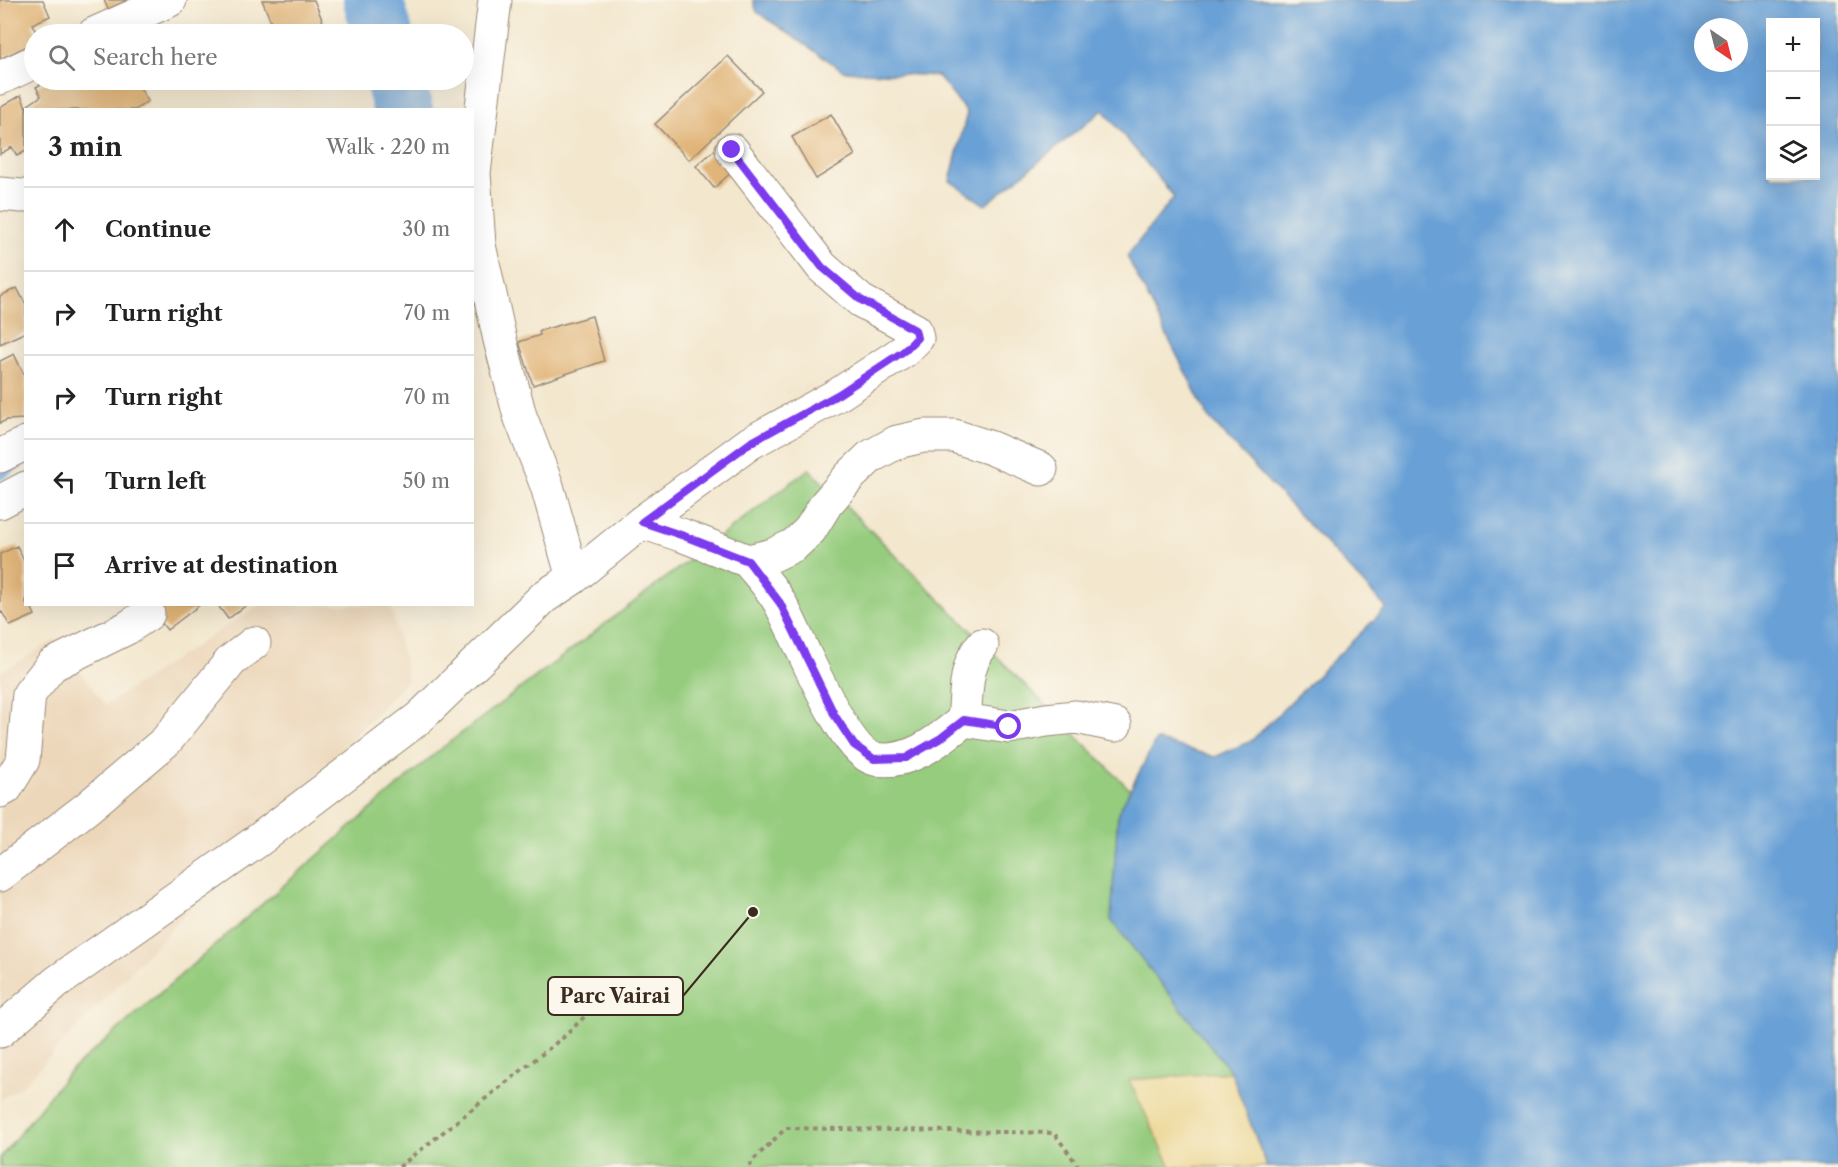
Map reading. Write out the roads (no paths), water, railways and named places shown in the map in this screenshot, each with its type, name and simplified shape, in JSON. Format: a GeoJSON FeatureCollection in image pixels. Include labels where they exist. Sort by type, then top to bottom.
{"type":"FeatureCollection","features":[{"type":"Feature","properties":{"kind":"street"},"geometry":{"type":"LineString","coordinates":[[116,24],[170,0]]}},
{"type":"Feature","properties":{"kind":"street"},"geometry":{"type":"LineString","coordinates":[[495,0],[474,173],[479,244],[500,340],[520,416],[547,486],[573,578]]}},
{"type":"Feature","properties":{"kind":"street"},"geometry":{"type":"LineString","coordinates":[[0,78],[24,67]]}},
{"type":"Feature","properties":{"kind":"street"},"geometry":{"type":"LineString","coordinates":[[0,1031],[57,982],[256,842],[419,717],[544,597],[573,578],[642,522],[750,443],[839,394],[904,351],[917,338],[915,330],[861,300],[822,267],[732,150]]}},
{"type":"Feature","properties":{"kind":"street"},"geometry":{"type":"LineString","coordinates":[[748,561],[773,555],[794,545],[810,530],[826,504],[849,476],[870,457],[897,442],[924,436],[954,436],[991,448],[1041,469]]}},
{"type":"Feature","properties":{"kind":"street"},"geometry":{"type":"LineString","coordinates":[[0,456],[24,444]]}},
{"type":"Feature","properties":{"kind":"street"},"geometry":{"type":"LineString","coordinates":[[0,502],[24,489]]}},
{"type":"Feature","properties":{"kind":"street"},"geometry":{"type":"LineString","coordinates":[[642,522],[748,561],[780,603],[835,716],[854,745],[874,759],[906,758],[941,738],[964,720],[1009,727],[1076,717],[1114,725]]}},
{"type":"Feature","properties":{"kind":"street"},"geometry":{"type":"LineString","coordinates":[[0,791],[6,788],[22,760],[29,694],[52,665],[128,628],[148,614]]}},
{"type":"Feature","properties":{"kind":"street"},"geometry":{"type":"LineString","coordinates":[[0,875],[87,808],[166,741],[231,661],[254,643]]}},
{"type":"Feature","properties":{"kind":"street"},"geometry":{"type":"LineString","coordinates":[[964,720],[968,673],[974,655],[982,645]]}},
{"type":"Feature","properties":{"kind":"water"},"geometry":{"type":"Polygon","coordinates":[[[753,0],[1838,0],[1838,1167],[1267,1167],[1231,1072],[1111,920],[1118,813],[1156,740],[1215,757],[1251,741],[1386,608],[1208,417],[1127,256],[1174,197],[1103,110],[985,205],[950,181],[967,113],[938,76],[844,71],[757,12],[753,0]]]}},
{"type":"Feature","properties":{"kind":"waterway"},"geometry":{"type":"LineString","coordinates":[[373,0],[380,24]]}},
{"type":"Feature","properties":{"kind":"waterway"},"geometry":{"type":"LineString","coordinates":[[398,90],[402,108]]}},
{"type":"Feature","properties":{"kind":"waterway"},"geometry":{"type":"LineString","coordinates":[[0,475],[18,464]]}},
{"type":"Feature","properties":{"kind":"place","name":"Parc Vairai"},"geometry":{"type":"Point","coordinates":[753,912]}}]}
